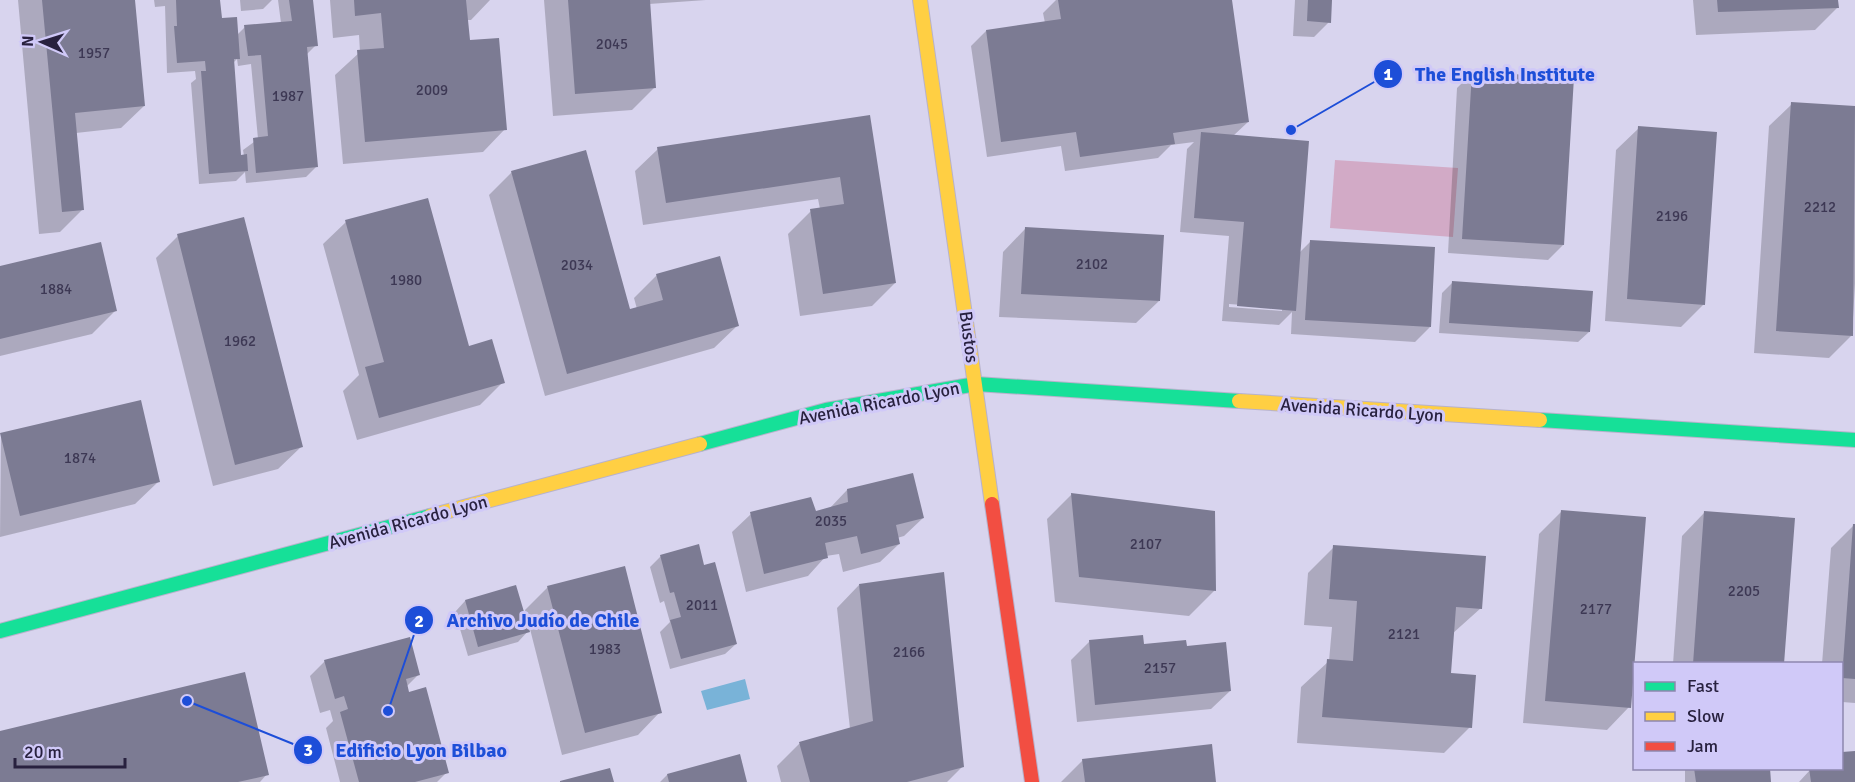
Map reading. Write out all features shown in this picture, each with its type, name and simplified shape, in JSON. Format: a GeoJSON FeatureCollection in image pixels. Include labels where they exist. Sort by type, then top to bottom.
{"type":"FeatureCollection","features":[{"type":"Feature","properties":{"kind":"street","name":"Bustos"},"geometry":{"type":"LineString","coordinates":[[920,0],[1032,782]]}},
{"type":"Feature","properties":{"kind":"street","name":"Avenida Ricardo Lyon"},"geometry":{"type":"LineString","coordinates":[[0,631],[826,410],[976,384],[1855,440]]}},
{"type":"Feature","properties":{"kind":"shaded area"},"geometry":{"type":"Polygon","coordinates":[[[1335,160],[1458,168],[1453,237],[1330,228],[1335,160]]]}},
{"type":"Feature","properties":{"kind":"water"},"geometry":{"type":"Polygon","coordinates":[[[745,679],[750,699],[707,710],[701,691],[745,679]]]}},
{"type":"Feature","properties":{"kind":"building"},"geometry":{"type":"Polygon","coordinates":[[[42,0],[135,0],[145,106],[75,113],[84,210],[62,212],[42,0]]]}},
{"type":"Feature","properties":{"kind":"building"},"geometry":{"type":"Polygon","coordinates":[[[176,0],[220,0],[222,18],[237,17],[240,59],[234,59],[241,155],[247,154],[248,171],[209,174],[201,71],[206,71],[205,61],[177,63],[174,26],[177,26],[176,0]]]}},
{"type":"Feature","properties":{"kind":"building"},"geometry":{"type":"Polygon","coordinates":[[[289,0],[313,0],[318,46],[307,47],[318,167],[256,173],[253,138],[268,136],[261,55],[248,56],[244,25],[292,21],[289,0]]]}},
{"type":"Feature","properties":{"kind":"building"},"geometry":{"type":"Polygon","coordinates":[[[354,0],[466,0],[470,40],[499,38],[507,130],[365,142],[357,50],[384,48],[381,13],[355,16],[354,0]]]}},
{"type":"Feature","properties":{"kind":"building"},"geometry":{"type":"Polygon","coordinates":[[[568,0],[650,0],[656,88],[575,94],[568,0]]]}},
{"type":"Feature","properties":{"kind":"building"},"geometry":{"type":"Polygon","coordinates":[[[1058,0],[1232,0],[1249,122],[1173,133],[1175,144],[1080,157],[1076,132],[1001,142],[986,30],[1061,19],[1058,0]]]}},
{"type":"Feature","properties":{"kind":"building"},"geometry":{"type":"Polygon","coordinates":[[[1308,0],[1332,0],[1331,23],[1307,21],[1308,0]]]}},
{"type":"Feature","properties":{"kind":"building"},"geometry":{"type":"Polygon","coordinates":[[[1717,0],[1838,0],[1839,8],[1718,12],[1717,0]]]}},
{"type":"Feature","properties":{"kind":"building"},"geometry":{"type":"Polygon","coordinates":[[[1472,72],[1574,77],[1564,245],[1462,239],[1472,72]]]}},
{"type":"Feature","properties":{"kind":"building"},"geometry":{"type":"Polygon","coordinates":[[[1791,102],[1855,106],[1853,336],[1776,331],[1791,102]]]}},
{"type":"Feature","properties":{"kind":"building"},"geometry":{"type":"Polygon","coordinates":[[[870,115],[896,283],[823,294],[810,209],[844,204],[840,177],[666,203],[657,147],[870,115]]]}},
{"type":"Feature","properties":{"kind":"building"},"geometry":{"type":"Polygon","coordinates":[[[1638,126],[1717,132],[1705,305],[1627,299],[1638,126]]]}},
{"type":"Feature","properties":{"kind":"building"},"geometry":{"type":"Polygon","coordinates":[[[1201,132],[1309,141],[1296,311],[1237,306],[1244,222],[1194,218],[1201,132]]]}},
{"type":"Feature","properties":{"kind":"building"},"geometry":{"type":"Polygon","coordinates":[[[586,150],[630,309],[663,300],[656,274],[720,256],[739,326],[567,374],[511,171],[586,150]]]}},
{"type":"Feature","properties":{"kind":"building"},"geometry":{"type":"Polygon","coordinates":[[[428,198],[469,346],[492,339],[505,383],[379,418],[365,367],[384,362],[345,220],[428,198]]]}},
{"type":"Feature","properties":{"kind":"building"},"geometry":{"type":"Polygon","coordinates":[[[244,217],[303,447],[235,465],[177,234],[244,217]]]}},
{"type":"Feature","properties":{"kind":"building"},"geometry":{"type":"Polygon","coordinates":[[[1025,227],[1164,235],[1160,301],[1021,294],[1025,227]]]}},
{"type":"Feature","properties":{"kind":"building"},"geometry":{"type":"Polygon","coordinates":[[[1310,240],[1435,247],[1431,327],[1305,320],[1310,240]]]}},
{"type":"Feature","properties":{"kind":"building"},"geometry":{"type":"Polygon","coordinates":[[[101,242],[117,311],[0,339],[0,266],[101,242]]]}},
{"type":"Feature","properties":{"kind":"building"},"geometry":{"type":"Polygon","coordinates":[[[1452,281],[1593,291],[1590,332],[1449,323],[1452,281]]]}},
{"type":"Feature","properties":{"kind":"building"},"geometry":{"type":"Polygon","coordinates":[[[141,400],[160,482],[20,516],[0,433],[141,400]]]}},
{"type":"Feature","properties":{"kind":"building"},"geometry":{"type":"Polygon","coordinates":[[[913,473],[924,518],[896,525],[900,544],[861,554],[857,536],[825,543],[828,558],[764,574],[750,512],[811,497],[816,511],[848,502],[847,489],[913,473]]]}},
{"type":"Feature","properties":{"kind":"building"},"geometry":{"type":"Polygon","coordinates":[[[1071,493],[1215,511],[1216,591],[1079,577],[1071,493]]]}},
{"type":"Feature","properties":{"kind":"building"},"geometry":{"type":"Polygon","coordinates":[[[1561,510],[1646,517],[1631,708],[1545,701],[1561,510]]]}},
{"type":"Feature","properties":{"kind":"building"},"geometry":{"type":"Polygon","coordinates":[[[1704,511],[1795,518],[1784,662],[1693,662],[1704,511]]]}},
{"type":"Feature","properties":{"kind":"building"},"geometry":{"type":"Polygon","coordinates":[[[1853,524],[1855,524],[1855,679],[1843,678],[1853,524]]]}},
{"type":"Feature","properties":{"kind":"building"},"geometry":{"type":"Polygon","coordinates":[[[699,544],[704,565],[715,562],[737,644],[681,659],[670,620],[681,617],[674,592],[670,593],[660,555],[699,544]]]}},
{"type":"Feature","properties":{"kind":"building"},"geometry":{"type":"Polygon","coordinates":[[[1333,545],[1486,556],[1482,609],[1456,607],[1451,673],[1476,675],[1472,728],[1322,717],[1327,659],[1353,661],[1357,601],[1329,599],[1333,545]]]}},
{"type":"Feature","properties":{"kind":"building"},"geometry":{"type":"Polygon","coordinates":[[[625,566],[662,713],[585,733],[547,586],[625,566]]]}},
{"type":"Feature","properties":{"kind":"building"},"geometry":{"type":"Polygon","coordinates":[[[944,572],[964,767],[907,782],[810,782],[799,742],[873,721],[859,584],[944,572]]]}},
{"type":"Feature","properties":{"kind":"building"},"geometry":{"type":"Polygon","coordinates":[[[516,585],[530,632],[478,647],[465,600],[516,585]]]}},
{"type":"Feature","properties":{"kind":"building"},"geometry":{"type":"Polygon","coordinates":[[[1143,635],[1144,644],[1186,640],[1187,646],[1226,642],[1231,691],[1095,705],[1089,640],[1143,635]]]}},
{"type":"Feature","properties":{"kind":"building"},"geometry":{"type":"Polygon","coordinates":[[[410,637],[420,675],[406,679],[409,692],[426,687],[449,773],[415,782],[359,782],[340,712],[348,709],[344,696],[335,699],[324,660],[410,637]]]}},
{"type":"Feature","properties":{"kind":"building"},"geometry":{"type":"Polygon","coordinates":[[[245,672],[269,775],[238,782],[0,782],[0,731],[245,672]]]}},
{"type":"Feature","properties":{"kind":"building"},"geometry":{"type":"Polygon","coordinates":[[[1212,744],[1216,782],[1085,782],[1082,759],[1212,744]]]}},
{"type":"Feature","properties":{"kind":"building"},"geometry":{"type":"Polygon","coordinates":[[[1855,751],[1855,782],[1811,782],[1809,770],[1843,770],[1843,752],[1855,751]]]}},
{"type":"Feature","properties":{"kind":"building"},"geometry":{"type":"Polygon","coordinates":[[[740,754],[747,782],[669,782],[667,774],[740,754]]]}},
{"type":"Feature","properties":{"kind":"building"},"geometry":{"type":"Polygon","coordinates":[[[610,768],[614,782],[560,782],[560,781],[610,768]]]}},
{"type":"Feature","properties":{"kind":"building"},"geometry":{"type":"Polygon","coordinates":[[[1694,770],[1770,770],[1771,782],[1696,782],[1694,770]]]}},
{"type":"Feature","properties":{"kind":"traffic: fast"},"geometry":{"type":"LineString","coordinates":[[700,444],[826,410],[976,384],[1239,401]]}},
{"type":"Feature","properties":{"kind":"traffic: fast"},"geometry":{"type":"LineString","coordinates":[[1540,420],[1855,440]]}},
{"type":"Feature","properties":{"kind":"traffic: fast"},"geometry":{"type":"LineString","coordinates":[[0,631],[430,516]]}},
{"type":"Feature","properties":{"kind":"traffic: slow"},"geometry":{"type":"LineString","coordinates":[[920,0],[992,504]]}},
{"type":"Feature","properties":{"kind":"traffic: slow"},"geometry":{"type":"LineString","coordinates":[[1239,401],[1540,420]]}},
{"type":"Feature","properties":{"kind":"traffic: slow"},"geometry":{"type":"LineString","coordinates":[[430,516],[700,444]]}},
{"type":"Feature","properties":{"kind":"traffic: jam"},"geometry":{"type":"LineString","coordinates":[[992,504],[1032,782]]}},
{"type":"Feature","properties":{"kind":"place","name":"The English Institute"},"geometry":{"type":"Point","coordinates":[1291,130]}},
{"type":"Feature","properties":{"kind":"place","name":"Edificio Lyon Bilbao"},"geometry":{"type":"Point","coordinates":[187,701]}},
{"type":"Feature","properties":{"kind":"place","name":"Archivo Judío de Chile"},"geometry":{"type":"Point","coordinates":[388,711]}}]}
